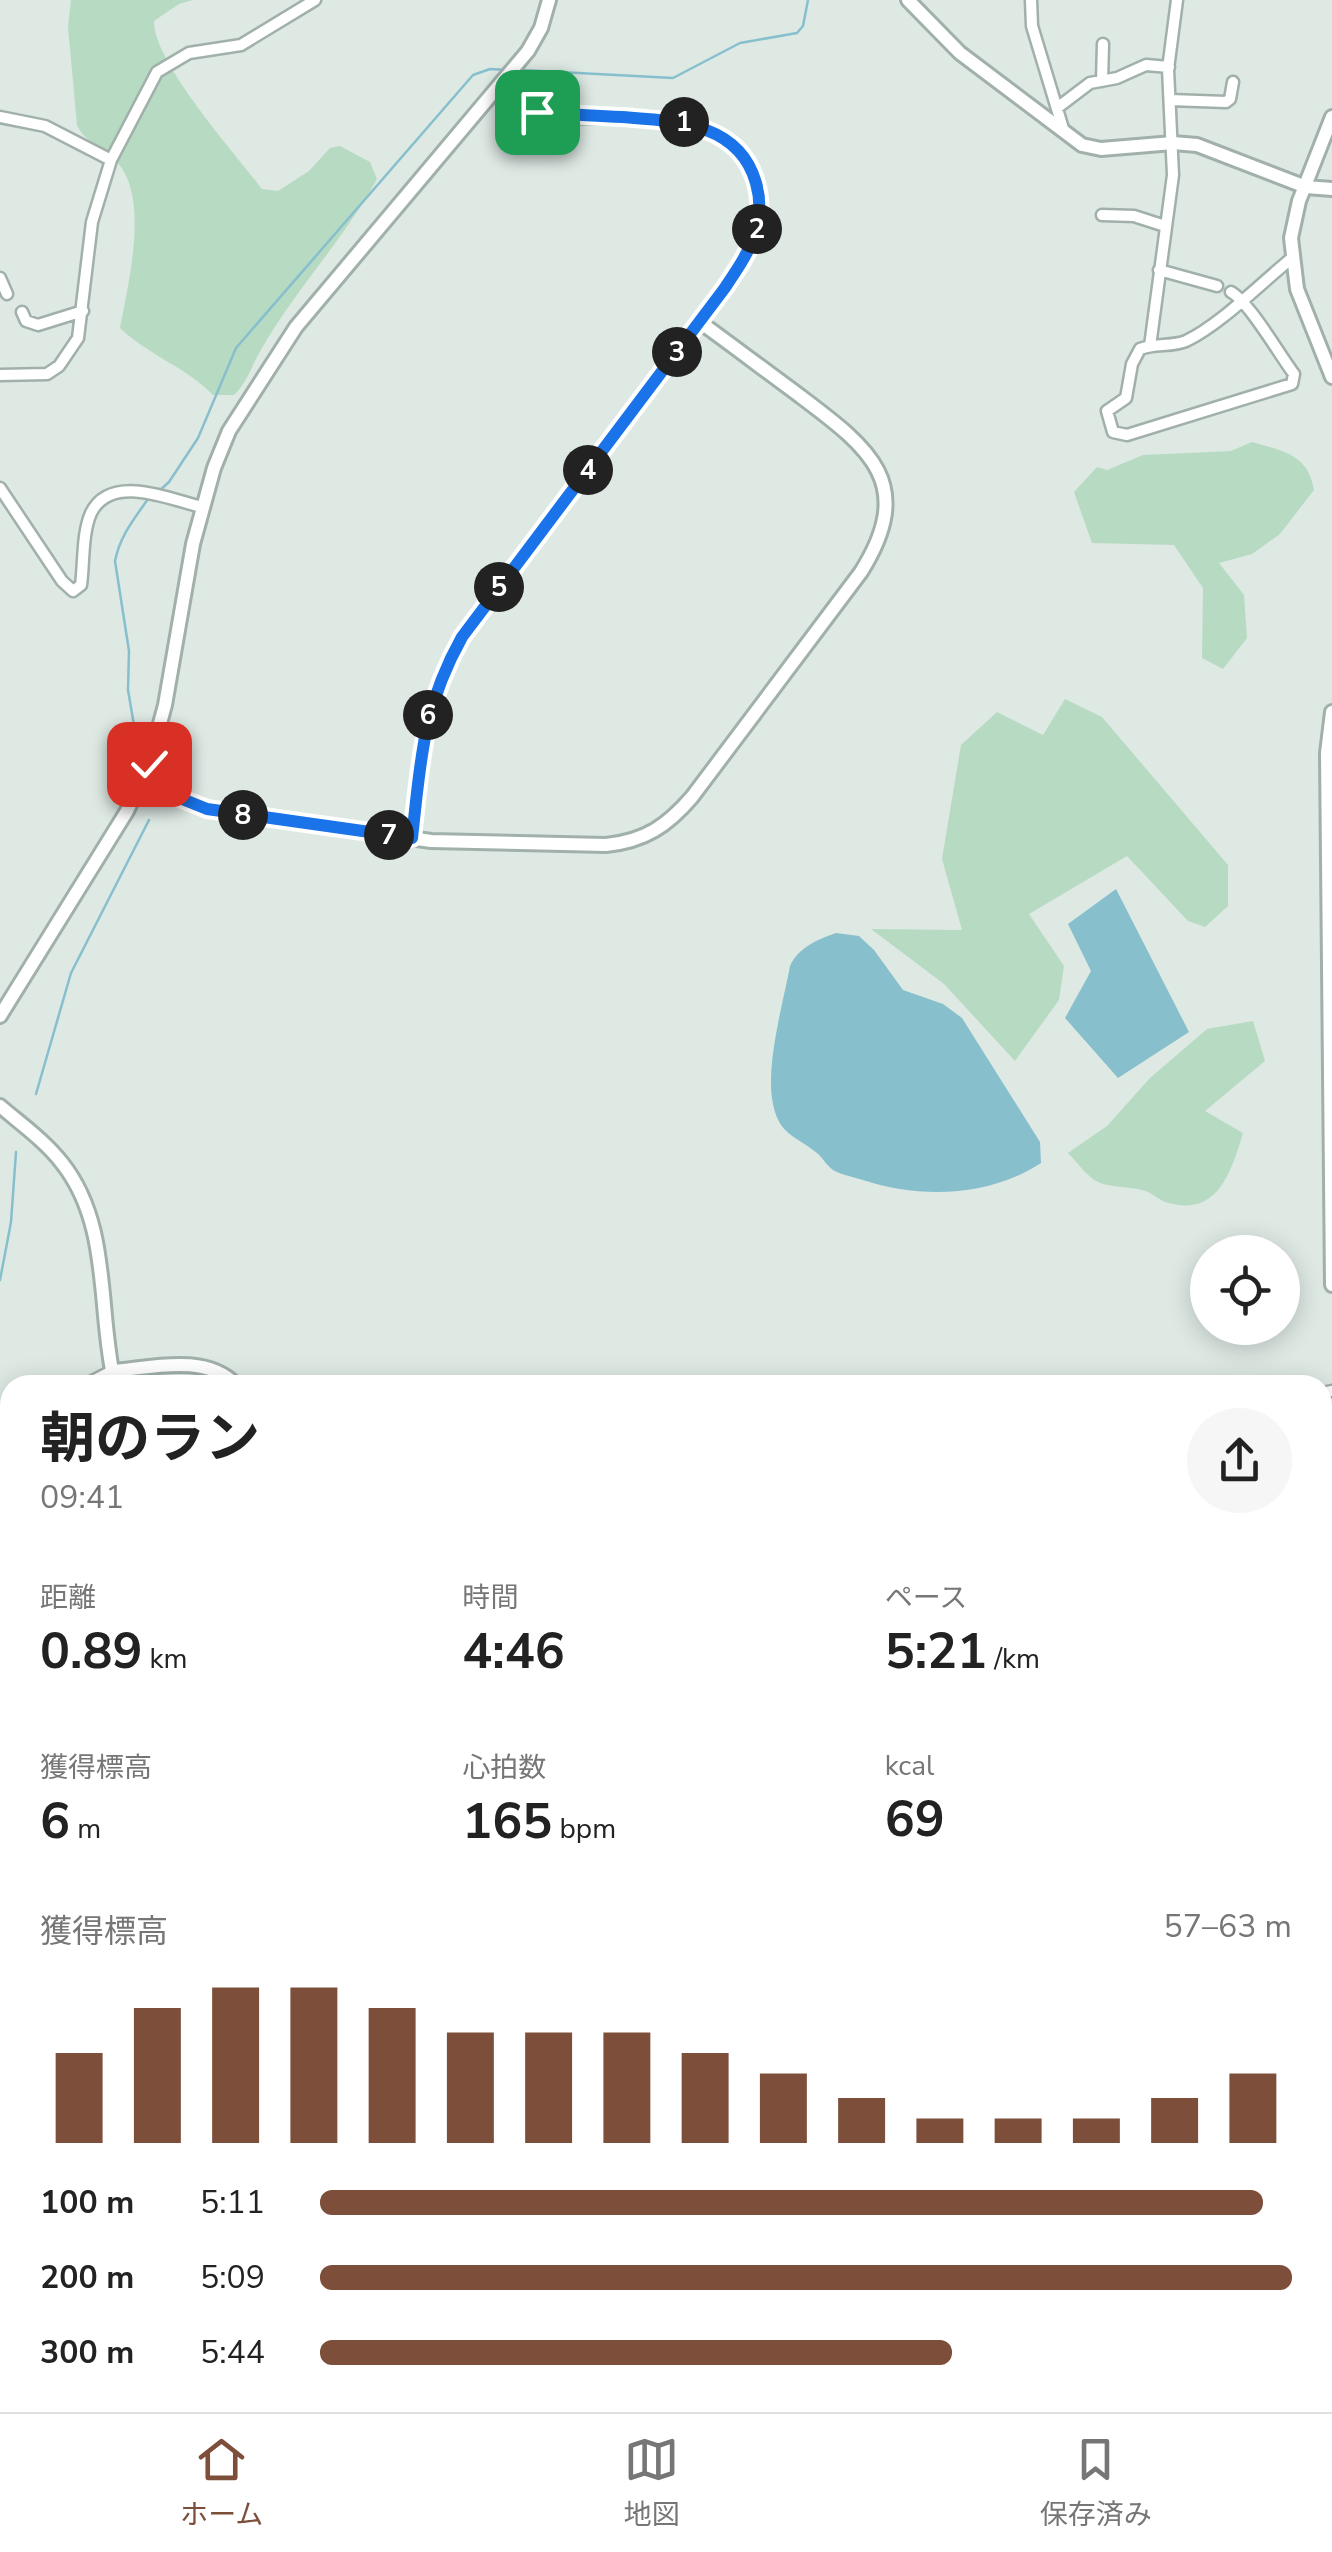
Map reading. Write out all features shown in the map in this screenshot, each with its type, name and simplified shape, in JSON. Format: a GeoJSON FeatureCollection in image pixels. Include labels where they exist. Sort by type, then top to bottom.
{"type":"FeatureCollection","features":[{"type":"Feature","properties":{"kind":"street"},"geometry":{"type":"LineString","coordinates":[[0,376],[36,377],[59,366],[78,338],[92,222],[110,160],[157,72],[189,53],[241,45],[315,0]]}},
{"type":"Feature","properties":{"kind":"street"},"geometry":{"type":"LineString","coordinates":[[0,1016],[126,810],[149,764],[165,704],[202,507],[229,431],[296,326],[528,51],[548,0]]}},
{"type":"Feature","properties":{"kind":"street"},"geometry":{"type":"LineString","coordinates":[[908,0],[960,53],[1082,144],[1101,149],[1173,143],[1208,148],[1306,187],[1332,189]]}},
{"type":"Feature","properties":{"kind":"street"},"geometry":{"type":"LineString","coordinates":[[1031,0],[1032,26],[1064,132]]}},
{"type":"Feature","properties":{"kind":"street"},"geometry":{"type":"LineString","coordinates":[[1150,346],[1173,175],[1169,67],[1177,0]]}},
{"type":"Feature","properties":{"kind":"street"},"geometry":{"type":"LineString","coordinates":[[1102,44],[1102,81]]}},
{"type":"Feature","properties":{"kind":"street"},"geometry":{"type":"LineString","coordinates":[[1056,108],[1086,84],[1146,65],[1169,67]]}},
{"type":"Feature","properties":{"kind":"street"},"geometry":{"type":"LineString","coordinates":[[1170,100],[1226,102],[1233,82]]}},
{"type":"Feature","properties":{"kind":"street"},"geometry":{"type":"LineString","coordinates":[[412,838],[430,708],[456,648],[754,245],[761,209],[752,170],[743,155],[717,134],[688,122],[537,112],[511,103],[496,92]]}},
{"type":"Feature","properties":{"kind":"street"},"geometry":{"type":"LineString","coordinates":[[1332,116],[1294,220],[1292,258],[1297,289],[1332,377]]}},
{"type":"Feature","properties":{"kind":"street"},"geometry":{"type":"LineString","coordinates":[[0,117],[45,126],[110,160]]}},
{"type":"Feature","properties":{"kind":"street"},"geometry":{"type":"LineString","coordinates":[[1102,215],[1134,216],[1165,226]]}},
{"type":"Feature","properties":{"kind":"street"},"geometry":{"type":"LineString","coordinates":[[1231,292],[1243,299],[1294,374],[1292,384],[1117,435],[1113,432],[1108,412],[1126,398],[1136,352],[1150,346],[1181,344],[1243,299],[1292,258]]}},
{"type":"Feature","properties":{"kind":"street"},"geometry":{"type":"LineString","coordinates":[[1159,270],[1216,286]]}},
{"type":"Feature","properties":{"kind":"street"},"geometry":{"type":"LineString","coordinates":[[0,278],[7,294]]}},
{"type":"Feature","properties":{"kind":"street"},"geometry":{"type":"LineString","coordinates":[[22,312],[26,321],[38,325],[83,311]]}},
{"type":"Feature","properties":{"kind":"street"},"geometry":{"type":"LineString","coordinates":[[140,782],[207,809],[412,838],[606,845],[628,843],[662,828],[692,797],[876,549],[886,511],[883,485],[868,454],[841,428],[700,322]]}},
{"type":"Feature","properties":{"kind":"street"},"geometry":{"type":"LineString","coordinates":[[1318,345],[1332,353]]}},
{"type":"Feature","properties":{"kind":"street"},"geometry":{"type":"LineString","coordinates":[[0,488],[62,581],[73,590],[81,584],[92,510],[103,500],[138,491],[202,507]]}},
{"type":"Feature","properties":{"kind":"street"},"geometry":{"type":"LineString","coordinates":[[1332,712],[1328,753],[1332,1285]]}},
{"type":"Feature","properties":{"kind":"street"},"geometry":{"type":"LineString","coordinates":[[0,1106],[63,1164],[80,1192],[93,1225],[114,1375]]}},
{"type":"Feature","properties":{"kind":"street"},"geometry":{"type":"LineString","coordinates":[[133,1375],[197,1365],[222,1375]]}},
{"type":"Feature","properties":{"kind":"green space"},"geometry":{"type":"Polygon","coordinates":[[[71,0],[193,0],[179,4],[154,21],[157,39],[181,83],[262,189],[278,191],[309,171],[330,148],[340,146],[370,162],[377,179],[275,326],[234,395],[213,395],[120,328],[134,246],[133,202],[121,167],[77,125],[68,27],[71,0]]]}},
{"type":"Feature","properties":{"kind":"green space"},"geometry":{"type":"Polygon","coordinates":[[[1252,442],[1300,461],[1314,490],[1280,534],[1252,554],[1219,563],[1244,595],[1247,638],[1223,669],[1202,658],[1203,588],[1174,545],[1092,543],[1074,492],[1097,467],[1107,470],[1143,455],[1231,451],[1252,442]]]}},
{"type":"Feature","properties":{"kind":"green space"},"geometry":{"type":"Polygon","coordinates":[[[1065,699],[1102,717],[1228,865],[1228,906],[1205,927],[1188,921],[1127,856],[1029,914],[1064,966],[1059,1000],[1015,1061],[944,984],[871,929],[962,930],[942,859],[961,745],[997,712],[1043,735],[1065,699]]]}},
{"type":"Feature","properties":{"kind":"green space"},"geometry":{"type":"Polygon","coordinates":[[[1253,1021],[1265,1061],[1205,1111],[1243,1133],[1228,1175],[1211,1196],[1186,1205],[1165,1202],[1142,1190],[1101,1183],[1068,1153],[1107,1126],[1150,1078],[1207,1029],[1253,1021]]]}},
{"type":"Feature","properties":{"kind":"water"},"geometry":{"type":"Polygon","coordinates":[[[1116,889],[1189,1032],[1118,1078],[1065,1018],[1091,971],[1068,924],[1116,889]]]}},
{"type":"Feature","properties":{"kind":"water"},"geometry":{"type":"Polygon","coordinates":[[[836,933],[859,936],[903,990],[943,1004],[962,1018],[1040,1142],[1041,1163],[999,1183],[977,1188],[908,1190],[836,1172],[784,1129],[773,1104],[771,1072],[790,966],[803,949],[836,933]]]}},
{"type":"Feature","properties":{"kind":"waterway"},"geometry":{"type":"LineString","coordinates":[[521,70],[673,78],[740,43],[797,33],[803,26],[808,0]]}},
{"type":"Feature","properties":{"kind":"waterway"},"geometry":{"type":"LineString","coordinates":[[158,492],[198,438],[236,348],[473,75],[490,69],[508,70]]}},
{"type":"Feature","properties":{"kind":"waterway"},"geometry":{"type":"LineString","coordinates":[[135,731],[128,690],[129,651],[115,561],[124,536],[148,499]]}},
{"type":"Feature","properties":{"kind":"waterway"},"geometry":{"type":"LineString","coordinates":[[36,1094],[71,973],[149,820]]}},
{"type":"Feature","properties":{"kind":"waterway"},"geometry":{"type":"LineString","coordinates":[[0,1280],[11,1222],[16,1152]]}},
{"type":"Feature","properties":{"kind":"route"},"geometry":{"type":"LineString","coordinates":[[149,764],[140,782],[188,804],[412,838],[430,708],[438,682],[462,637],[724,289],[754,245],[761,209],[752,170],[743,155],[717,134],[688,122],[537,112]]}}]}
